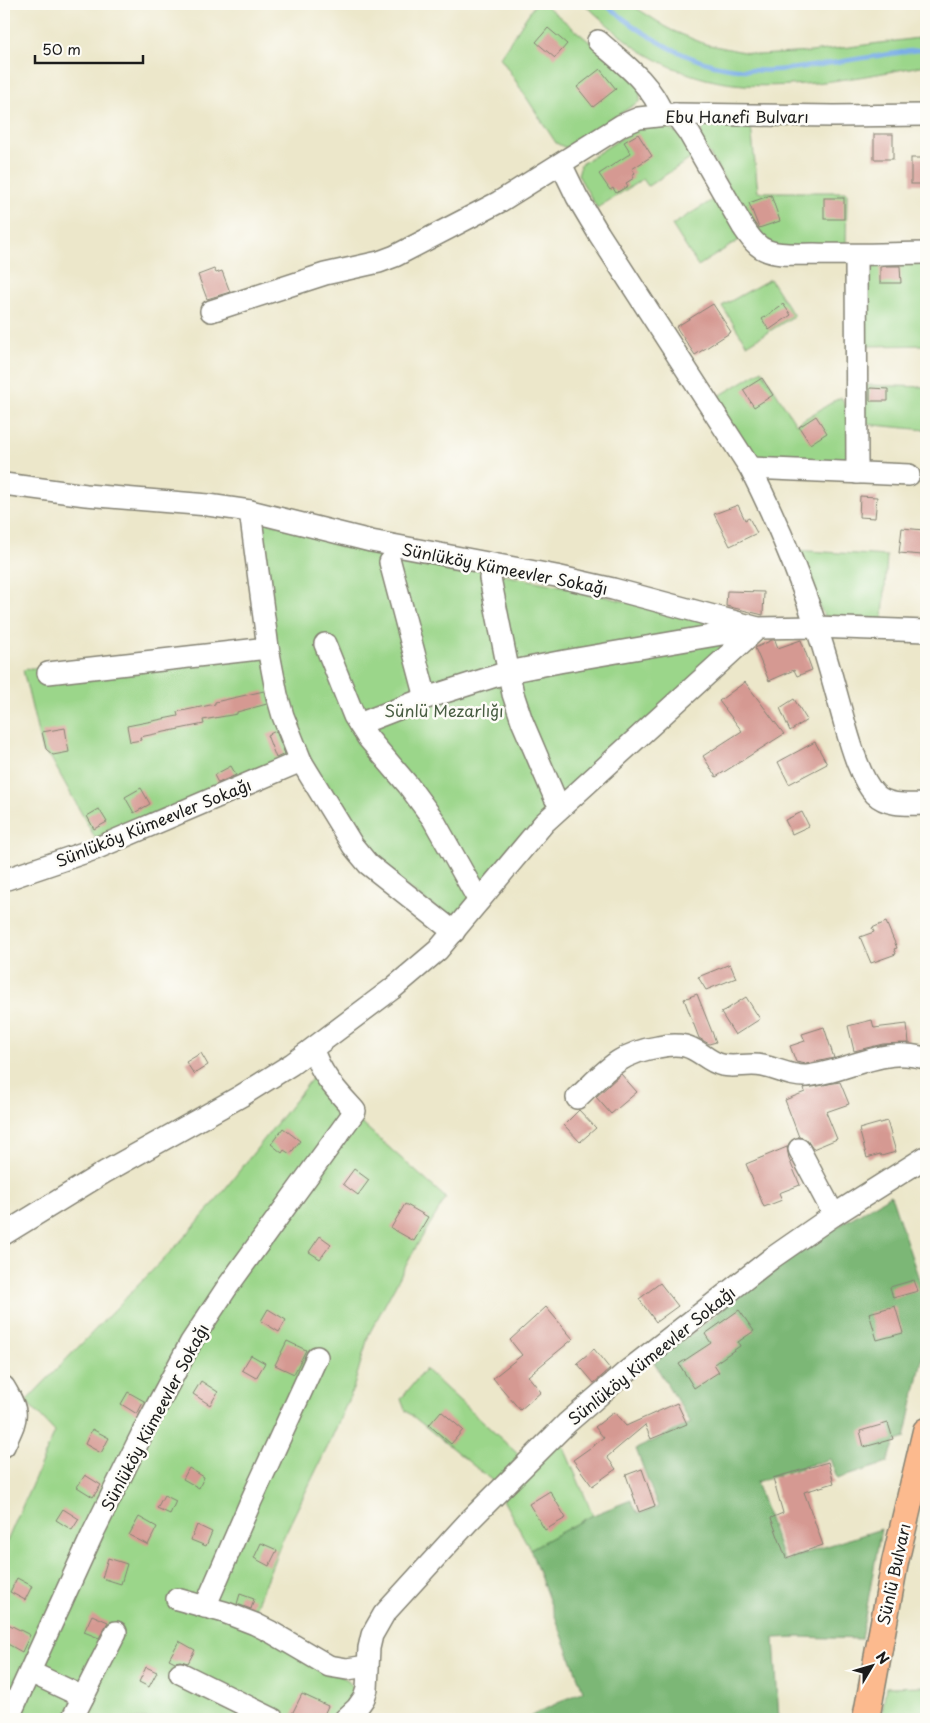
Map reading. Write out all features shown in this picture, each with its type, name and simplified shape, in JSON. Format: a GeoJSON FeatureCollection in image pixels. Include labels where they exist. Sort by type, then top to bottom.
{"type":"FeatureCollection","features":[{"type":"Feature","properties":{"kind":"main road","name":"Sünlü Bulvarı"},"geometry":{"type":"LineString","coordinates":[[866,1719],[895,1562],[926,1431]]}},
{"type":"Feature","properties":{"kind":"street"},"geometry":{"type":"LineString","coordinates":[[598,41],[647,86],[669,115],[689,133],[743,228],[760,248],[768,252],[780,254],[856,255],[926,253]]}},
{"type":"Feature","properties":{"kind":"street","name":"Ebu Hanefi Bulvarı"},"geometry":{"type":"LineString","coordinates":[[211,311],[324,274],[379,262],[396,256],[499,202],[622,125],[639,118],[669,115],[926,115]]}},
{"type":"Feature","properties":{"kind":"street"},"geometry":{"type":"LineString","coordinates":[[561,164],[577,198],[599,234],[750,468],[780,532],[816,627],[852,747],[869,787],[882,799],[892,802],[926,804]]}},
{"type":"Feature","properties":{"kind":"street"},"geometry":{"type":"LineString","coordinates":[[856,255],[857,473]]}},
{"type":"Feature","properties":{"kind":"street"},"geometry":{"type":"LineString","coordinates":[[750,468],[909,475]]}},
{"type":"Feature","properties":{"kind":"street","name":"Sünlüköy Kümeevler Sokağı"},"geometry":{"type":"LineString","coordinates":[[4,484],[86,495],[208,505],[250,511],[371,542],[566,578],[758,628],[816,627],[926,631]]}},
{"type":"Feature","properties":{"kind":"street"},"geometry":{"type":"LineString","coordinates":[[250,511],[268,648],[279,704],[300,761],[353,846],[368,864],[454,932]]}},
{"type":"Feature","properties":{"kind":"street"},"geometry":{"type":"LineString","coordinates":[[390,562],[426,698]]}},
{"type":"Feature","properties":{"kind":"street"},"geometry":{"type":"LineString","coordinates":[[490,578],[508,672],[519,714],[555,798]]}},
{"type":"Feature","properties":{"kind":"street"},"geometry":{"type":"LineString","coordinates":[[359,724],[426,698],[508,672],[758,628]]}},
{"type":"Feature","properties":{"kind":"street"},"geometry":{"type":"LineString","coordinates":[[4,1234],[105,1172],[241,1096],[313,1049],[423,964],[454,932],[544,823],[758,628]]}},
{"type":"Feature","properties":{"kind":"street"},"geometry":{"type":"LineString","coordinates":[[325,644],[350,708],[359,724],[368,738],[408,784],[425,808],[479,901]]}},
{"type":"Feature","properties":{"kind":"street"},"geometry":{"type":"LineString","coordinates":[[48,673],[268,648]]}},
{"type":"Feature","properties":{"kind":"street","name":"Sünlüköy Kümeevler Sokağı"},"geometry":{"type":"LineString","coordinates":[[4,880],[120,839],[300,761]]}},
{"type":"Feature","properties":{"kind":"street"},"geometry":{"type":"LineString","coordinates":[[577,1098],[617,1061],[641,1050],[672,1045],[685,1046],[697,1050],[718,1064],[727,1066],[762,1066],[799,1076],[819,1074],[889,1056],[907,1055],[926,1058]]}},
{"type":"Feature","properties":{"kind":"street","name":"Sünlüköy Kümeevler Sokağı"},"geometry":{"type":"LineString","coordinates":[[8,1719],[93,1533],[142,1434],[191,1342],[228,1286],[355,1111],[336,1090],[319,1066],[313,1049]]}},
{"type":"Feature","properties":{"kind":"street"},"geometry":{"type":"LineString","coordinates":[[799,1149],[834,1215]]}},
{"type":"Feature","properties":{"kind":"street","name":"Sünlüköy Kümeevler Sokağı"},"geometry":{"type":"LineString","coordinates":[[346,1719],[364,1698],[369,1648],[372,1636],[384,1614],[469,1521],[567,1423],[626,1372],[765,1264],[834,1215],[926,1157]]}},
{"type":"Feature","properties":{"kind":"street"},"geometry":{"type":"LineString","coordinates":[[206,1607],[251,1501],[317,1357]]}},
{"type":"Feature","properties":{"kind":"street"},"geometry":{"type":"LineString","coordinates":[[4,1387],[14,1405],[16,1415],[4,1446]]}},
{"type":"Feature","properties":{"kind":"street"},"geometry":{"type":"LineString","coordinates":[[177,1599],[240,1618],[263,1628],[329,1666],[347,1669],[367,1666]]}},
{"type":"Feature","properties":{"kind":"street"},"geometry":{"type":"LineString","coordinates":[[72,1719],[116,1632]]}},
{"type":"Feature","properties":{"kind":"street"},"geometry":{"type":"LineString","coordinates":[[30,1672],[84,1697]]}},
{"type":"Feature","properties":{"kind":"street"},"geometry":{"type":"LineString","coordinates":[[180,1672],[273,1719]]}},
{"type":"Feature","properties":{"kind":"green space"},"geometry":{"type":"Polygon","coordinates":[[[535,4],[544,4],[640,84],[640,101],[566,148],[556,143],[500,57],[535,4]]]}},
{"type":"Feature","properties":{"kind":"green space"},"geometry":{"type":"Polygon","coordinates":[[[584,4],[630,4],[671,30],[705,44],[758,55],[811,52],[926,37],[926,65],[816,83],[759,86],[731,84],[692,75],[657,60],[624,39],[584,4]]]}},
{"type":"Feature","properties":{"kind":"green space"},"geometry":{"type":"Polygon","coordinates":[[[751,126],[758,192],[847,192],[846,247],[777,247],[760,239],[700,138],[703,127],[751,126]]]}},
{"type":"Feature","properties":{"kind":"green space"},"geometry":{"type":"Polygon","coordinates":[[[639,127],[665,127],[681,135],[695,156],[648,186],[643,179],[597,208],[578,175],[581,164],[639,127]]]}},
{"type":"Feature","properties":{"kind":"green space"},"geometry":{"type":"Polygon","coordinates":[[[719,196],[744,237],[698,266],[672,225],[719,196]]]}},
{"type":"Feature","properties":{"kind":"green space"},"geometry":{"type":"Polygon","coordinates":[[[882,259],[926,260],[926,345],[865,346],[865,273],[882,259]]]}},
{"type":"Feature","properties":{"kind":"green space"},"geometry":{"type":"Polygon","coordinates":[[[770,279],[794,316],[747,345],[722,306],[770,279]]]}},
{"type":"Feature","properties":{"kind":"green space"},"geometry":{"type":"Polygon","coordinates":[[[762,370],[796,424],[841,397],[848,411],[850,460],[842,464],[761,464],[748,455],[714,399],[762,370]]]}},
{"type":"Feature","properties":{"kind":"green space"},"geometry":{"type":"Polygon","coordinates":[[[866,385],[926,387],[926,430],[864,424],[866,385]]]}},
{"type":"Feature","properties":{"kind":"green space","name":"Sünlü Mezarlığı"},"geometry":{"type":"Polygon","coordinates":[[[258,519],[352,547],[562,586],[737,629],[735,641],[454,921],[382,869],[329,798],[284,702],[258,519]]]}},
{"type":"Feature","properties":{"kind":"green space"},"geometry":{"type":"Polygon","coordinates":[[[793,550],[887,556],[883,619],[824,616],[793,550]]]}},
{"type":"Feature","properties":{"kind":"green space"},"geometry":{"type":"Polygon","coordinates":[[[266,653],[294,756],[95,838],[51,758],[42,750],[23,670],[45,666],[266,653]]]}},
{"type":"Feature","properties":{"kind":"green space"},"geometry":{"type":"Polygon","coordinates":[[[314,1076],[358,1120],[446,1198],[416,1247],[369,1334],[353,1389],[329,1444],[284,1536],[251,1618],[303,1657],[348,1680],[355,1693],[336,1719],[4,1719],[4,1548],[55,1432],[26,1401],[179,1243],[210,1208],[314,1076]]]}},
{"type":"Feature","properties":{"kind":"green space"},"geometry":{"type":"Polygon","coordinates":[[[891,1195],[926,1300],[926,1342],[905,1438],[895,1442],[887,1463],[837,1479],[830,1459],[756,1482],[784,1561],[881,1529],[861,1639],[774,1638],[779,1719],[524,1719],[583,1691],[530,1549],[593,1515],[631,1500],[638,1514],[658,1507],[636,1449],[691,1423],[654,1363],[738,1297],[823,1235],[891,1195]]]}},
{"type":"Feature","properties":{"kind":"green space"},"geometry":{"type":"Polygon","coordinates":[[[425,1369],[520,1456],[495,1483],[405,1410],[401,1399],[425,1369]]]}},
{"type":"Feature","properties":{"kind":"green space"},"geometry":{"type":"Polygon","coordinates":[[[561,1441],[593,1515],[530,1549],[502,1498],[561,1441]]]}},
{"type":"Feature","properties":{"kind":"green space"},"geometry":{"type":"Polygon","coordinates":[[[926,1686],[926,1719],[881,1719],[886,1687],[926,1686]]]}},
{"type":"Feature","properties":{"kind":"building"},"geometry":{"type":"Polygon","coordinates":[[[548,28],[567,44],[555,58],[536,42],[548,28]]]}},
{"type":"Feature","properties":{"kind":"building"},"geometry":{"type":"Polygon","coordinates":[[[600,69],[616,89],[593,107],[577,87],[600,69]]]}},
{"type":"Feature","properties":{"kind":"building"},"geometry":{"type":"Polygon","coordinates":[[[638,134],[652,156],[632,169],[635,173],[632,175],[634,178],[626,183],[628,186],[616,193],[613,188],[610,190],[599,174],[631,153],[624,142],[638,134]]]}},
{"type":"Feature","properties":{"kind":"building"},"geometry":{"type":"Polygon","coordinates":[[[874,134],[893,134],[893,159],[874,159],[874,134]]]}},
{"type":"Feature","properties":{"kind":"building"},"geometry":{"type":"Polygon","coordinates":[[[911,158],[926,158],[926,184],[911,184],[911,158]]]}},
{"type":"Feature","properties":{"kind":"building"},"geometry":{"type":"Polygon","coordinates":[[[771,195],[780,221],[759,228],[749,203],[771,195]]]}},
{"type":"Feature","properties":{"kind":"building"},"geometry":{"type":"Polygon","coordinates":[[[824,198],[844,198],[844,219],[824,219],[824,198]]]}},
{"type":"Feature","properties":{"kind":"building"},"geometry":{"type":"Polygon","coordinates":[[[900,266],[901,283],[880,283],[880,267],[900,266]]]}},
{"type":"Feature","properties":{"kind":"building"},"geometry":{"type":"Polygon","coordinates":[[[214,269],[216,273],[222,271],[230,292],[207,299],[198,275],[214,269]]]}},
{"type":"Feature","properties":{"kind":"building"},"geometry":{"type":"Polygon","coordinates":[[[713,304],[731,332],[695,355],[676,327],[713,304]]]}},
{"type":"Feature","properties":{"kind":"building"},"geometry":{"type":"Polygon","coordinates":[[[783,304],[791,315],[769,330],[762,319],[783,304]]]}},
{"type":"Feature","properties":{"kind":"building"},"geometry":{"type":"Polygon","coordinates":[[[762,378],[773,395],[754,407],[743,390],[762,378]]]}},
{"type":"Feature","properties":{"kind":"building"},"geometry":{"type":"Polygon","coordinates":[[[870,388],[888,389],[888,401],[870,401],[870,388]]]}},
{"type":"Feature","properties":{"kind":"building"},"geometry":{"type":"Polygon","coordinates":[[[816,416],[827,433],[810,444],[799,427],[816,416]]]}},
{"type":"Feature","properties":{"kind":"building"},"geometry":{"type":"Polygon","coordinates":[[[860,496],[877,497],[875,518],[859,517],[860,496]]]}},
{"type":"Feature","properties":{"kind":"building"},"geometry":{"type":"Polygon","coordinates":[[[738,505],[745,520],[749,518],[757,533],[730,546],[714,514],[738,505]]]}},
{"type":"Feature","properties":{"kind":"building"},"geometry":{"type":"Polygon","coordinates":[[[902,528],[924,530],[922,555],[899,553],[902,528]]]}},
{"type":"Feature","properties":{"kind":"building"},"geometry":{"type":"Polygon","coordinates":[[[727,591],[764,592],[763,615],[726,606],[727,591]]]}},
{"type":"Feature","properties":{"kind":"building"},"geometry":{"type":"Polygon","coordinates":[[[775,640],[778,648],[801,640],[812,670],[797,676],[794,670],[769,681],[755,648],[775,640]]]}},
{"type":"Feature","properties":{"kind":"building"},"geometry":{"type":"Polygon","coordinates":[[[745,682],[784,734],[716,777],[703,756],[742,731],[719,701],[745,682]]]}},
{"type":"Feature","properties":{"kind":"building"},"geometry":{"type":"Polygon","coordinates":[[[264,691],[267,704],[237,712],[237,714],[203,720],[204,724],[140,737],[141,740],[130,742],[127,726],[178,716],[177,712],[264,691]]]}},
{"type":"Feature","properties":{"kind":"building"},"geometry":{"type":"Polygon","coordinates":[[[794,699],[807,720],[790,731],[780,708],[794,699]]]}},
{"type":"Feature","properties":{"kind":"building"},"geometry":{"type":"Polygon","coordinates":[[[65,728],[69,752],[53,755],[46,749],[42,732],[65,728]]]}},
{"type":"Feature","properties":{"kind":"building"},"geometry":{"type":"Polygon","coordinates":[[[276,731],[285,754],[276,758],[267,735],[276,731]]]}},
{"type":"Feature","properties":{"kind":"building"},"geometry":{"type":"Polygon","coordinates":[[[815,742],[827,764],[789,784],[778,762],[815,742]]]}},
{"type":"Feature","properties":{"kind":"building"},"geometry":{"type":"Polygon","coordinates":[[[231,766],[236,775],[218,783],[214,775],[231,766]]]}},
{"type":"Feature","properties":{"kind":"building"},"geometry":{"type":"Polygon","coordinates":[[[141,788],[150,804],[134,813],[125,797],[141,788]]]}},
{"type":"Feature","properties":{"kind":"building"},"geometry":{"type":"Polygon","coordinates":[[[99,809],[107,822],[94,829],[87,816],[99,809]]]}},
{"type":"Feature","properties":{"kind":"building"},"geometry":{"type":"Polygon","coordinates":[[[802,812],[809,826],[792,834],[785,820],[802,812]]]}},
{"type":"Feature","properties":{"kind":"building"},"geometry":{"type":"Polygon","coordinates":[[[886,922],[897,948],[894,949],[896,954],[871,963],[860,937],[874,932],[872,928],[886,922]]]}},
{"type":"Feature","properties":{"kind":"building"},"geometry":{"type":"Polygon","coordinates":[[[730,964],[736,978],[706,990],[698,977],[730,964]]]}},
{"type":"Feature","properties":{"kind":"building"},"geometry":{"type":"Polygon","coordinates":[[[697,994],[716,1042],[709,1044],[699,1038],[684,999],[697,994]]]}},
{"type":"Feature","properties":{"kind":"building"},"geometry":{"type":"Polygon","coordinates":[[[746,997],[760,1019],[735,1035],[721,1013],[746,997]]]}},
{"type":"Feature","properties":{"kind":"building"},"geometry":{"type":"Polygon","coordinates":[[[872,1020],[874,1028],[907,1024],[909,1043],[883,1044],[854,1051],[848,1026],[872,1020]]]}},
{"type":"Feature","properties":{"kind":"building"},"geometry":{"type":"Polygon","coordinates":[[[824,1027],[834,1058],[806,1064],[796,1062],[790,1046],[805,1041],[802,1034],[824,1027]]]}},
{"type":"Feature","properties":{"kind":"building"},"geometry":{"type":"Polygon","coordinates":[[[201,1053],[208,1065],[194,1074],[186,1062],[201,1053]]]}},
{"type":"Feature","properties":{"kind":"building"},"geometry":{"type":"Polygon","coordinates":[[[621,1074],[637,1092],[611,1114],[596,1097],[621,1074]]]}},
{"type":"Feature","properties":{"kind":"building"},"geometry":{"type":"Polygon","coordinates":[[[840,1082],[849,1104],[826,1112],[837,1139],[813,1149],[806,1139],[799,1137],[785,1100],[805,1092],[804,1088],[840,1082]]]}},
{"type":"Feature","properties":{"kind":"building"},"geometry":{"type":"Polygon","coordinates":[[[579,1110],[596,1128],[580,1142],[564,1125],[579,1110]]]}},
{"type":"Feature","properties":{"kind":"building"},"geometry":{"type":"Polygon","coordinates":[[[887,1121],[896,1152],[867,1158],[859,1129],[887,1121]]]}},
{"type":"Feature","properties":{"kind":"building"},"geometry":{"type":"Polygon","coordinates":[[[283,1128],[300,1141],[290,1154],[284,1150],[282,1153],[271,1144],[283,1128]]]}},
{"type":"Feature","properties":{"kind":"building"},"geometry":{"type":"Polygon","coordinates":[[[787,1147],[789,1159],[800,1185],[779,1193],[782,1200],[764,1207],[746,1164],[787,1147]]]}},
{"type":"Feature","properties":{"kind":"building"},"geometry":{"type":"Polygon","coordinates":[[[354,1169],[369,1180],[358,1195],[343,1184],[354,1169]]]}},
{"type":"Feature","properties":{"kind":"building"},"geometry":{"type":"Polygon","coordinates":[[[405,1204],[428,1217],[414,1241],[391,1228],[405,1204]]]}},
{"type":"Feature","properties":{"kind":"building"},"geometry":{"type":"Polygon","coordinates":[[[320,1236],[331,1244],[320,1259],[309,1252],[320,1236]]]}},
{"type":"Feature","properties":{"kind":"building"},"geometry":{"type":"Polygon","coordinates":[[[914,1280],[918,1291],[893,1298],[890,1287],[914,1280]]]}},
{"type":"Feature","properties":{"kind":"building"},"geometry":{"type":"Polygon","coordinates":[[[660,1283],[678,1306],[656,1322],[639,1299],[660,1283]]]}},
{"type":"Feature","properties":{"kind":"building"},"geometry":{"type":"Polygon","coordinates":[[[895,1306],[903,1333],[877,1340],[869,1313],[895,1306]]]}},
{"type":"Feature","properties":{"kind":"building"},"geometry":{"type":"Polygon","coordinates":[[[546,1307],[573,1339],[528,1376],[541,1392],[520,1410],[493,1378],[522,1355],[510,1340],[546,1307]]]}},
{"type":"Feature","properties":{"kind":"building"},"geometry":{"type":"Polygon","coordinates":[[[268,1309],[286,1320],[279,1332],[261,1321],[268,1309]]]}},
{"type":"Feature","properties":{"kind":"building"},"geometry":{"type":"Polygon","coordinates":[[[739,1310],[754,1331],[738,1342],[740,1346],[714,1364],[719,1372],[694,1388],[679,1364],[711,1343],[705,1334],[739,1310]]]}},
{"type":"Feature","properties":{"kind":"building"},"geometry":{"type":"Polygon","coordinates":[[[287,1341],[306,1350],[294,1374],[275,1365],[287,1341]]]}},
{"type":"Feature","properties":{"kind":"building"},"geometry":{"type":"Polygon","coordinates":[[[594,1349],[610,1369],[594,1383],[577,1363],[594,1349]]]}},
{"type":"Feature","properties":{"kind":"building"},"geometry":{"type":"Polygon","coordinates":[[[251,1355],[265,1363],[256,1378],[242,1370],[251,1355]]]}},
{"type":"Feature","properties":{"kind":"building"},"geometry":{"type":"Polygon","coordinates":[[[201,1381],[218,1392],[210,1405],[193,1394],[201,1381]]]}},
{"type":"Feature","properties":{"kind":"building"},"geometry":{"type":"Polygon","coordinates":[[[128,1392],[144,1401],[137,1414],[121,1404],[128,1392]]]}},
{"type":"Feature","properties":{"kind":"building"},"geometry":{"type":"Polygon","coordinates":[[[677,1403],[687,1424],[651,1439],[645,1425],[607,1457],[616,1469],[592,1486],[573,1460],[604,1438],[595,1427],[614,1412],[626,1426],[677,1403]]]}},
{"type":"Feature","properties":{"kind":"building"},"geometry":{"type":"Polygon","coordinates":[[[441,1411],[463,1430],[451,1444],[429,1425],[441,1411]]]}},
{"type":"Feature","properties":{"kind":"building"},"geometry":{"type":"Polygon","coordinates":[[[888,1423],[893,1439],[864,1447],[860,1431],[888,1423]]]}},
{"type":"Feature","properties":{"kind":"building"},"geometry":{"type":"Polygon","coordinates":[[[92,1429],[109,1438],[101,1453],[85,1444],[92,1429]]]}},
{"type":"Feature","properties":{"kind":"building"},"geometry":{"type":"Polygon","coordinates":[[[828,1462],[834,1483],[804,1492],[823,1545],[786,1558],[771,1518],[783,1513],[773,1478],[828,1462]]]}},
{"type":"Feature","properties":{"kind":"building"},"geometry":{"type":"Polygon","coordinates":[[[189,1468],[204,1477],[199,1488],[183,1479],[189,1468]]]}},
{"type":"Feature","properties":{"kind":"building"},"geometry":{"type":"Polygon","coordinates":[[[642,1469],[655,1506],[639,1512],[626,1475],[642,1469]]]}},
{"type":"Feature","properties":{"kind":"building"},"geometry":{"type":"Polygon","coordinates":[[[85,1475],[101,1485],[93,1497],[77,1487],[85,1475]]]}},
{"type":"Feature","properties":{"kind":"building"},"geometry":{"type":"Polygon","coordinates":[[[550,1491],[566,1518],[545,1530],[529,1504],[550,1491]]]}},
{"type":"Feature","properties":{"kind":"building"},"geometry":{"type":"Polygon","coordinates":[[[164,1495],[176,1501],[170,1514],[157,1508],[164,1495]]]}},
{"type":"Feature","properties":{"kind":"building"},"geometry":{"type":"Polygon","coordinates":[[[63,1509],[79,1519],[72,1530],[56,1520],[63,1509]]]}},
{"type":"Feature","properties":{"kind":"building"},"geometry":{"type":"Polygon","coordinates":[[[139,1517],[157,1527],[148,1545],[129,1535],[139,1517]]]}},
{"type":"Feature","properties":{"kind":"building"},"geometry":{"type":"Polygon","coordinates":[[[197,1525],[212,1532],[206,1546],[191,1540],[197,1525]]]}},
{"type":"Feature","properties":{"kind":"building"},"geometry":{"type":"Polygon","coordinates":[[[261,1543],[277,1550],[269,1566],[254,1558],[261,1543]]]}},
{"type":"Feature","properties":{"kind":"building"},"geometry":{"type":"Polygon","coordinates":[[[108,1558],[127,1564],[121,1584],[102,1578],[108,1558]]]}},
{"type":"Feature","properties":{"kind":"building"},"geometry":{"type":"Polygon","coordinates":[[[17,1578],[32,1586],[25,1600],[10,1592],[17,1578]]]}},
{"type":"Feature","properties":{"kind":"building"},"geometry":{"type":"Polygon","coordinates":[[[240,1594],[254,1599],[251,1609],[237,1604],[240,1594]]]}},
{"type":"Feature","properties":{"kind":"building"},"geometry":{"type":"Polygon","coordinates":[[[92,1615],[108,1622],[99,1638],[84,1632],[92,1615]]]}},
{"type":"Feature","properties":{"kind":"building"},"geometry":{"type":"Polygon","coordinates":[[[8,1624],[30,1635],[22,1652],[4,1642],[4,1633],[8,1624]]]}},
{"type":"Feature","properties":{"kind":"building"},"geometry":{"type":"Polygon","coordinates":[[[179,1641],[195,1650],[188,1663],[175,1662],[169,1659],[179,1641]]]}},
{"type":"Feature","properties":{"kind":"building"},"geometry":{"type":"Polygon","coordinates":[[[146,1667],[157,1672],[149,1687],[139,1682],[146,1667]]]}},
{"type":"Feature","properties":{"kind":"building"},"geometry":{"type":"Polygon","coordinates":[[[302,1694],[328,1706],[322,1719],[294,1719],[296,1716],[292,1714],[302,1694]]]}},
{"type":"Feature","properties":{"kind":"waterway"},"geometry":{"type":"LineString","coordinates":[[605,4],[647,35],[678,52],[712,64],[742,70],[781,70],[926,49]]}}]}
